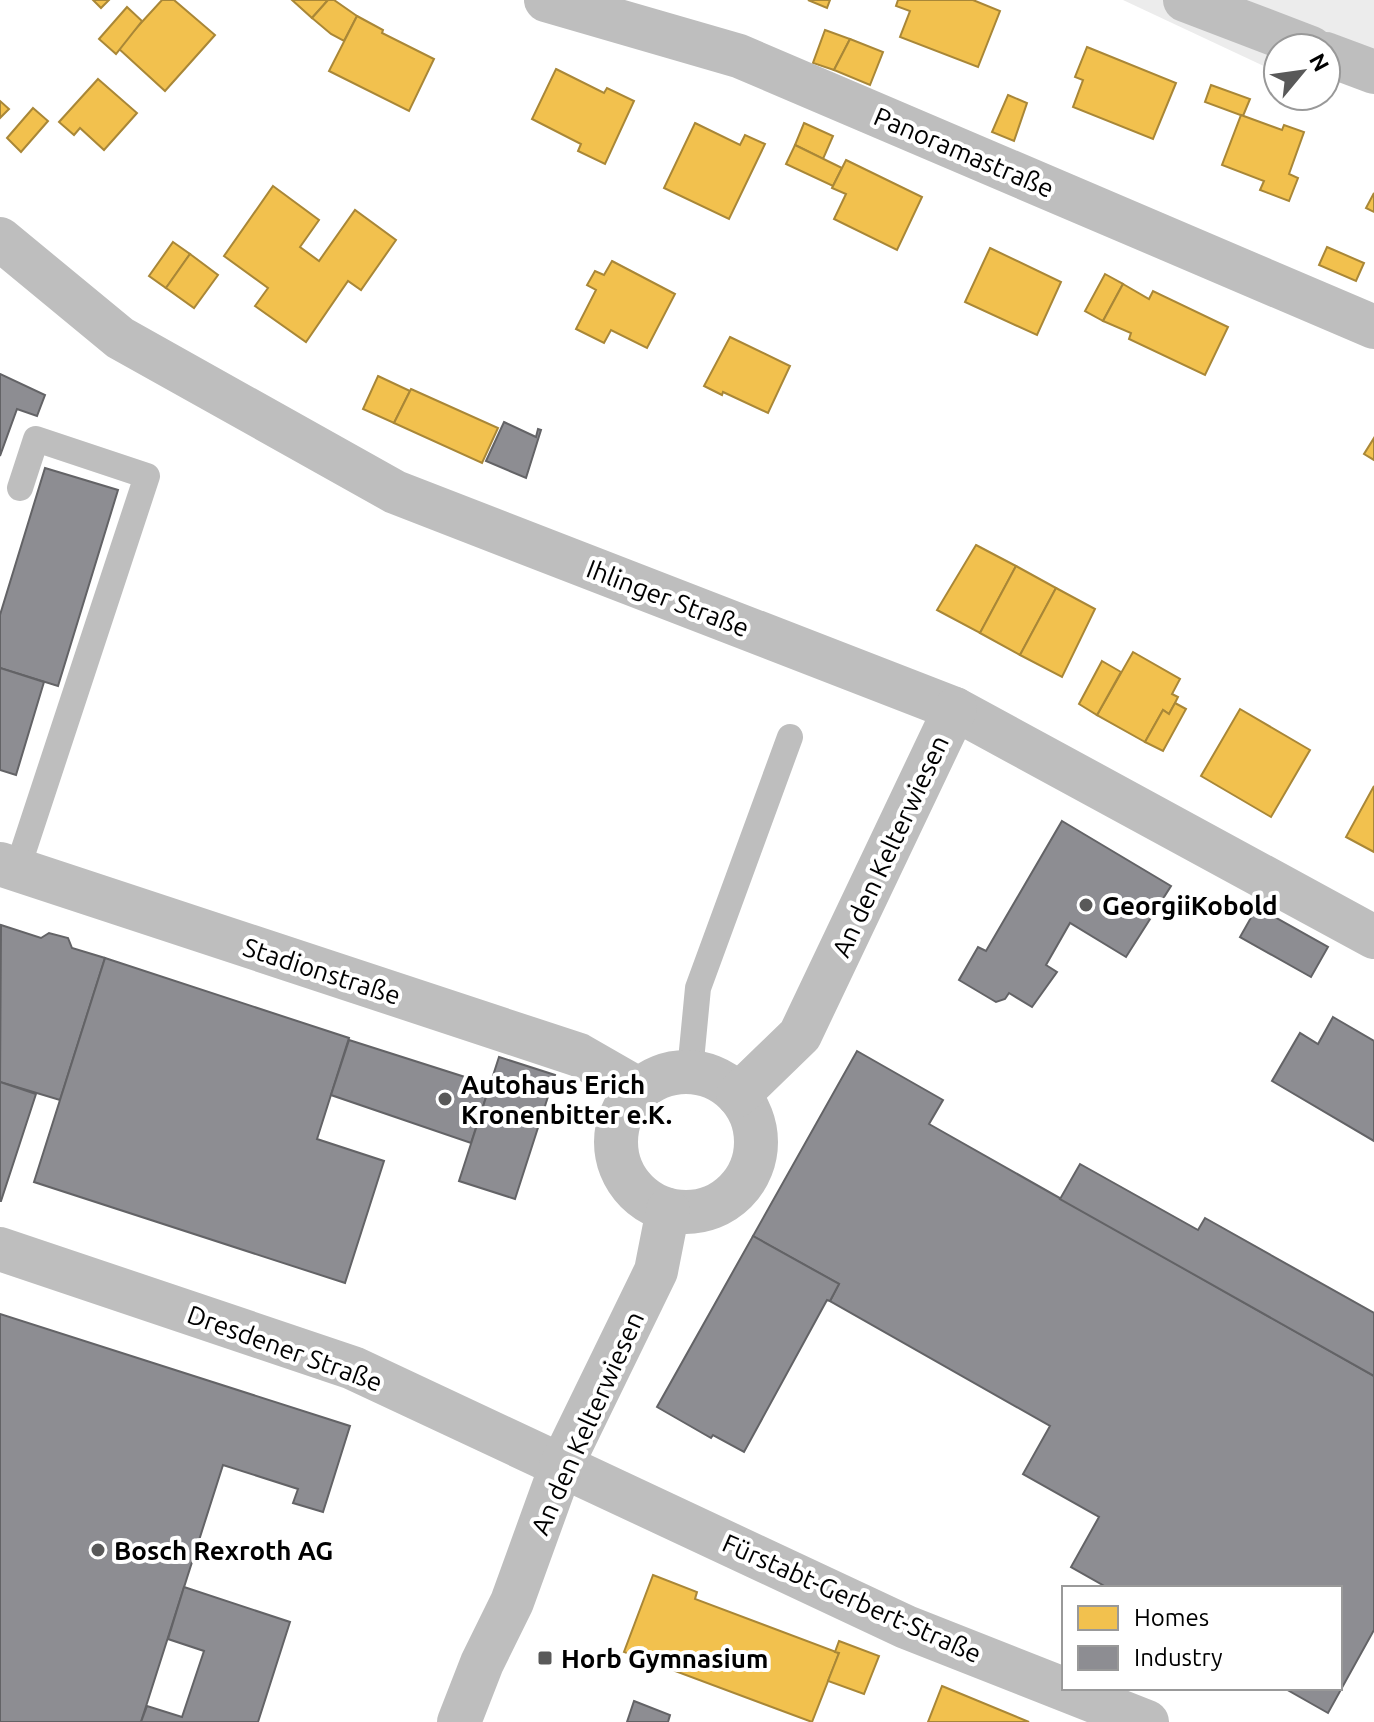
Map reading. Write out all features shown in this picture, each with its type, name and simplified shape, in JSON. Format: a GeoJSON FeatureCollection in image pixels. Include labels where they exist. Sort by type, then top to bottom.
{"type":"FeatureCollection","features":[{"type":"Feature","properties":{"kind":"street","name":"Panoramastraße"},"geometry":{"type":"LineString","coordinates":[[546,0],[739,56],[1374,327]]}},
{"type":"Feature","properties":{"kind":"street"},"geometry":{"type":"LineString","coordinates":[[1185,0],[1269,32]]}},
{"type":"Feature","properties":{"kind":"street"},"geometry":{"type":"LineString","coordinates":[[1342,60],[1374,72]]}},
{"type":"Feature","properties":{"kind":"street","name":"Ihlinger Straße"},"geometry":{"type":"LineString","coordinates":[[0,239],[120,338],[395,492],[955,709],[1046,757],[1367,942]]}},
{"type":"Feature","properties":{"kind":"street","name":"An den Kelterwiesen"},"geometry":{"type":"LineString","coordinates":[[738,1095],[800,1035],[955,709]]}},
{"type":"Feature","properties":{"kind":"street","name":"Stadionstraße"},"geometry":{"type":"LineString","coordinates":[[8,867],[579,1055],[640,1090]]}},
{"type":"Feature","properties":{"kind":"street"},"geometry":{"type":"LineString","coordinates":[[690,1071],[721,1081],[738,1095],[751,1114],[756,1137],[754,1160],[745,1181],[731,1198],[710,1209],[689,1213],[668,1210],[632,1188],[621,1169],[616,1149],[617,1127],[626,1107],[640,1090],[658,1078],[690,1071]]}},
{"type":"Feature","properties":{"kind":"street","name":"An den Kelterwiesen"},"geometry":{"type":"LineString","coordinates":[[459,1722],[482,1663],[512,1602],[562,1464],[656,1271],[668,1210]]}},
{"type":"Feature","properties":{"kind":"street","name":"Dresdener Straße"},"geometry":{"type":"LineString","coordinates":[[0,1249],[353,1368],[562,1464]]}},
{"type":"Feature","properties":{"kind":"street","name":"Fürstabt-Gerbert-Straße"},"geometry":{"type":"LineString","coordinates":[[562,1464],[906,1627],[1062,1688]]}},
{"type":"Feature","properties":{"kind":"street","name":"Fürstabt-Gerbert-Straße"},"geometry":{"type":"LineString","coordinates":[[1066,1690],[1147,1722]]}},
{"type":"Feature","properties":{"kind":"lane"},"geometry":{"type":"LineString","coordinates":[[8,867],[147,476],[36,439],[20,488]]}},
{"type":"Feature","properties":{"kind":"lane"},"geometry":{"type":"LineString","coordinates":[[690,1071],[698,988],[790,737]]}},
{"type":"Feature","properties":{"kind":"shaded area"},"geometry":{"type":"Polygon","coordinates":[[[1123,0],[1374,0],[1374,57],[1342,54],[1342,32],[1262,32],[1262,65],[1123,0]]]}},
{"type":"Feature","properties":{"kind":"building: Homes"},"geometry":{"type":"Polygon","coordinates":[[[93,0],[109,0],[101,8],[93,0]]]}},
{"type":"Feature","properties":{"kind":"building: Homes"},"geometry":{"type":"Polygon","coordinates":[[[162,0],[174,0],[215,35],[165,91],[118,48],[162,0]]]}},
{"type":"Feature","properties":{"kind":"building: Homes"},"geometry":{"type":"Polygon","coordinates":[[[292,0],[328,0],[312,18],[292,0]]]}},
{"type":"Feature","properties":{"kind":"building: Homes"},"geometry":{"type":"Polygon","coordinates":[[[328,0],[334,0],[357,16],[344,41],[312,18],[328,0]]]}},
{"type":"Feature","properties":{"kind":"building: Homes"},"geometry":{"type":"Polygon","coordinates":[[[808,0],[830,0],[827,8],[808,0]]]}},
{"type":"Feature","properties":{"kind":"building: Homes"},"geometry":{"type":"Polygon","coordinates":[[[898,0],[973,0],[1000,11],[978,67],[900,37],[910,11],[896,6],[898,0]]]}},
{"type":"Feature","properties":{"kind":"building: Homes"},"geometry":{"type":"Polygon","coordinates":[[[127,7],[142,21],[116,54],[99,39],[127,7]]]}},
{"type":"Feature","properties":{"kind":"building: Homes"},"geometry":{"type":"Polygon","coordinates":[[[357,16],[383,30],[382,33],[434,59],[409,111],[329,71],[357,16]]]}},
{"type":"Feature","properties":{"kind":"building: Homes"},"geometry":{"type":"Polygon","coordinates":[[[825,30],[850,39],[834,70],[813,63],[825,30]]]}},
{"type":"Feature","properties":{"kind":"building: Homes"},"geometry":{"type":"Polygon","coordinates":[[[850,39],[883,52],[870,85],[834,70],[850,39]]]}},
{"type":"Feature","properties":{"kind":"building: Homes"},"geometry":{"type":"Polygon","coordinates":[[[1087,47],[1176,83],[1153,139],[1073,107],[1083,80],[1075,77],[1087,47]]]}},
{"type":"Feature","properties":{"kind":"building: Homes"},"geometry":{"type":"Polygon","coordinates":[[[556,69],[604,93],[607,88],[634,101],[605,164],[578,151],[581,144],[532,119],[556,69]]]}},
{"type":"Feature","properties":{"kind":"building: Homes"},"geometry":{"type":"Polygon","coordinates":[[[98,79],[137,113],[104,150],[80,128],[74,135],[59,122],[98,79]]]}},
{"type":"Feature","properties":{"kind":"building: Homes"},"geometry":{"type":"Polygon","coordinates":[[[1211,85],[1250,99],[1243,116],[1205,102],[1211,85]]]}},
{"type":"Feature","properties":{"kind":"building: Homes"},"geometry":{"type":"Polygon","coordinates":[[[1008,95],[1027,103],[1014,141],[992,132],[1008,95]]]}},
{"type":"Feature","properties":{"kind":"building: Homes"},"geometry":{"type":"Polygon","coordinates":[[[0,101],[9,109],[0,118],[0,101]]]}},
{"type":"Feature","properties":{"kind":"building: Homes"},"geometry":{"type":"Polygon","coordinates":[[[33,108],[48,121],[21,152],[7,138],[33,108]]]}},
{"type":"Feature","properties":{"kind":"building: Homes"},"geometry":{"type":"Polygon","coordinates":[[[1241,115],[1282,130],[1284,125],[1304,132],[1289,174],[1298,178],[1289,201],[1260,190],[1264,181],[1222,165],[1241,115]]]}},
{"type":"Feature","properties":{"kind":"building: Homes"},"geometry":{"type":"Polygon","coordinates":[[[695,123],[740,145],[745,135],[765,144],[729,219],[664,188],[695,123]]]}},
{"type":"Feature","properties":{"kind":"building: Homes"},"geometry":{"type":"Polygon","coordinates":[[[804,123],[833,136],[823,159],[795,145],[804,123]]]}},
{"type":"Feature","properties":{"kind":"building: Homes"},"geometry":{"type":"Polygon","coordinates":[[[795,145],[842,168],[833,186],[786,164],[795,145]]]}},
{"type":"Feature","properties":{"kind":"building: Homes"},"geometry":{"type":"Polygon","coordinates":[[[846,160],[922,197],[897,250],[834,219],[846,194],[832,188],[846,160]]]}},
{"type":"Feature","properties":{"kind":"building: Homes"},"geometry":{"type":"Polygon","coordinates":[[[273,186],[319,220],[300,247],[319,261],[355,210],[396,240],[361,290],[348,281],[306,342],[255,306],[268,288],[224,256],[273,186]]]}},
{"type":"Feature","properties":{"kind":"building: Homes"},"geometry":{"type":"Polygon","coordinates":[[[1374,193],[1374,212],[1366,208],[1374,193]]]}},
{"type":"Feature","properties":{"kind":"building: Homes"},"geometry":{"type":"Polygon","coordinates":[[[173,242],[190,254],[166,288],[149,276],[173,242]]]}},
{"type":"Feature","properties":{"kind":"building: Homes"},"geometry":{"type":"Polygon","coordinates":[[[1327,247],[1364,263],[1356,281],[1319,265],[1327,247]]]}},
{"type":"Feature","properties":{"kind":"building: Homes"},"geometry":{"type":"Polygon","coordinates":[[[990,248],[1061,282],[1037,335],[965,302],[990,248]]]}},
{"type":"Feature","properties":{"kind":"building: Homes"},"geometry":{"type":"Polygon","coordinates":[[[190,254],[218,275],[194,308],[166,288],[190,254]]]}},
{"type":"Feature","properties":{"kind":"building: Homes"},"geometry":{"type":"Polygon","coordinates":[[[612,261],[675,294],[647,348],[611,330],[604,343],[576,329],[596,290],[587,285],[595,271],[604,275],[612,261]]]}},
{"type":"Feature","properties":{"kind":"building: Homes"},"geometry":{"type":"Polygon","coordinates":[[[1105,274],[1123,284],[1103,321],[1085,311],[1105,274]]]}},
{"type":"Feature","properties":{"kind":"building: Homes"},"geometry":{"type":"Polygon","coordinates":[[[1123,284],[1149,299],[1153,291],[1228,327],[1205,375],[1129,339],[1131,333],[1103,321],[1123,284]]]}},
{"type":"Feature","properties":{"kind":"building: Homes"},"geometry":{"type":"Polygon","coordinates":[[[730,337],[790,366],[768,413],[704,386],[730,337]]]}},
{"type":"Feature","properties":{"kind":"building: Homes"},"geometry":{"type":"Polygon","coordinates":[[[378,376],[410,391],[394,423],[363,409],[378,376]]]}},
{"type":"Feature","properties":{"kind":"building: Homes"},"geometry":{"type":"Polygon","coordinates":[[[411,389],[498,428],[482,463],[394,423],[411,389]]]}},
{"type":"Feature","properties":{"kind":"building: Homes"},"geometry":{"type":"Polygon","coordinates":[[[1374,438],[1374,460],[1364,454],[1374,438]]]}},
{"type":"Feature","properties":{"kind":"building: Homes"},"geometry":{"type":"Polygon","coordinates":[[[976,545],[1016,566],[980,633],[937,610],[976,545]]]}},
{"type":"Feature","properties":{"kind":"building: Homes"},"geometry":{"type":"Polygon","coordinates":[[[1016,566],[1056,588],[1020,655],[980,633],[1016,566]]]}},
{"type":"Feature","properties":{"kind":"building: Homes"},"geometry":{"type":"Polygon","coordinates":[[[1056,588],[1095,609],[1062,677],[1020,655],[1056,588]]]}},
{"type":"Feature","properties":{"kind":"building: Homes"},"geometry":{"type":"Polygon","coordinates":[[[1133,652],[1180,679],[1172,694],[1178,697],[1169,714],[1163,710],[1145,742],[1097,715],[1133,652]]]}},
{"type":"Feature","properties":{"kind":"building: Homes"},"geometry":{"type":"Polygon","coordinates":[[[1102,661],[1121,672],[1097,715],[1079,704],[1102,661]]]}},
{"type":"Feature","properties":{"kind":"building: Homes"},"geometry":{"type":"Polygon","coordinates":[[[1175,703],[1186,709],[1163,751],[1145,742],[1163,710],[1169,714],[1175,703]]]}},
{"type":"Feature","properties":{"kind":"building: Homes"},"geometry":{"type":"Polygon","coordinates":[[[1240,709],[1310,750],[1271,817],[1201,776],[1240,709]]]}},
{"type":"Feature","properties":{"kind":"building: Homes"},"geometry":{"type":"Polygon","coordinates":[[[1374,786],[1374,852],[1346,837],[1374,786]]]}},
{"type":"Feature","properties":{"kind":"building: Homes"},"geometry":{"type":"Polygon","coordinates":[[[653,1575],[697,1592],[695,1599],[839,1653],[812,1722],[624,1652],[653,1575]]]}},
{"type":"Feature","properties":{"kind":"building: Homes"},"geometry":{"type":"Polygon","coordinates":[[[839,1641],[879,1656],[864,1694],[828,1681],[839,1653],[835,1652],[839,1641]]]}},
{"type":"Feature","properties":{"kind":"building: Homes"},"geometry":{"type":"Polygon","coordinates":[[[942,1686],[1029,1722],[928,1722],[942,1686]]]}},
{"type":"Feature","properties":{"kind":"building: Industry"},"geometry":{"type":"Polygon","coordinates":[[[0,374],[45,395],[37,416],[17,409],[0,456],[0,374]]]}},
{"type":"Feature","properties":{"kind":"building: Industry"},"geometry":{"type":"Polygon","coordinates":[[[504,422],[536,437],[538,429],[541,430],[526,478],[486,461],[504,422]]]}},
{"type":"Feature","properties":{"kind":"building: Industry"},"geometry":{"type":"Polygon","coordinates":[[[45,468],[118,490],[58,686],[0,668],[0,615],[45,468]]]}},
{"type":"Feature","properties":{"kind":"building: Industry"},"geometry":{"type":"Polygon","coordinates":[[[0,668],[44,682],[16,775],[0,770],[0,668]]]}},
{"type":"Feature","properties":{"kind":"building: Industry","name":"GeorgiiKobold"},"geometry":{"type":"Polygon","coordinates":[[[1062,821],[1171,886],[1126,957],[1070,923],[1046,965],[1057,972],[1032,1007],[1009,993],[1005,999],[996,1002],[959,980],[978,947],[986,951],[1062,821]]]}},
{"type":"Feature","properties":{"kind":"building: Industry"},"geometry":{"type":"Polygon","coordinates":[[[1257,907],[1328,947],[1311,977],[1240,937],[1257,907]]]}},
{"type":"Feature","properties":{"kind":"building: Industry"},"geometry":{"type":"Polygon","coordinates":[[[1,925],[41,938],[49,933],[68,938],[72,948],[105,958],[60,1100],[0,1082],[1,925]]]}},
{"type":"Feature","properties":{"kind":"building: Industry"},"geometry":{"type":"Polygon","coordinates":[[[105,958],[349,1038],[317,1139],[384,1161],[345,1283],[34,1182],[105,958]]]}},
{"type":"Feature","properties":{"kind":"building: Industry"},"geometry":{"type":"Polygon","coordinates":[[[1333,1017],[1374,1041],[1374,1141],[1272,1081],[1300,1033],[1318,1044],[1333,1017]]]}},
{"type":"Feature","properties":{"kind":"building: Industry"},"geometry":{"type":"Polygon","coordinates":[[[349,1040],[490,1085],[471,1143],[331,1095],[349,1040]]]}},
{"type":"Feature","properties":{"kind":"building: Industry"},"geometry":{"type":"Polygon","coordinates":[[[857,1051],[943,1100],[929,1124],[1374,1376],[1374,1630],[1342,1688],[1342,1586],[1104,1586],[1071,1567],[1099,1517],[1023,1474],[1050,1426],[830,1301],[839,1284],[753,1236],[857,1051]]]}},
{"type":"Feature","properties":{"kind":"building: Industry"},"geometry":{"type":"Polygon","coordinates":[[[499,1057],[555,1075],[515,1199],[459,1181],[499,1057]]]}},
{"type":"Feature","properties":{"kind":"building: Industry"},"geometry":{"type":"Polygon","coordinates":[[[0,1082],[36,1094],[1,1201],[0,1201],[0,1082]]]}},
{"type":"Feature","properties":{"kind":"building: Industry"},"geometry":{"type":"Polygon","coordinates":[[[1080,1164],[1198,1230],[1205,1218],[1374,1313],[1374,1376],[1060,1199],[1080,1164]]]}},
{"type":"Feature","properties":{"kind":"building: Industry"},"geometry":{"type":"Polygon","coordinates":[[[753,1236],[839,1284],[830,1301],[827,1300],[744,1452],[713,1435],[711,1438],[657,1407],[753,1236]]]}},
{"type":"Feature","properties":{"kind":"building: Industry","name":"Bosch Rexroth AG"},"geometry":{"type":"Polygon","coordinates":[[[0,1314],[350,1426],[323,1512],[293,1503],[298,1489],[223,1465],[141,1722],[0,1722],[0,1314]]]}},
{"type":"Feature","properties":{"kind":"building: Industry"},"geometry":{"type":"Polygon","coordinates":[[[184,1587],[290,1622],[258,1722],[141,1722],[147,1706],[182,1717],[204,1651],[168,1639],[184,1587]]]}},
{"type":"Feature","properties":{"kind":"building: Industry"},"geometry":{"type":"Polygon","coordinates":[[[1288,1690],[1341,1690],[1328,1713],[1288,1690]]]}},
{"type":"Feature","properties":{"kind":"building: Industry"},"geometry":{"type":"Polygon","coordinates":[[[634,1701],[670,1715],[668,1722],[627,1722],[634,1701]]]}},
{"type":"Feature","properties":{"kind":"place","name":"GeorgiiKobold"},"geometry":{"type":"Point","coordinates":[1086,905]}},
{"type":"Feature","properties":{"kind":"place","name":"Autohaus Erich Kronenbitter e.K."},"geometry":{"type":"Point","coordinates":[445,1099]}},
{"type":"Feature","properties":{"kind":"place","name":"Bosch Rexroth AG"},"geometry":{"type":"Point","coordinates":[98,1550]}},
{"type":"Feature","properties":{"kind":"place","name":"Horb Gymnasium"},"geometry":{"type":"Point","coordinates":[545,1658]}}]}
